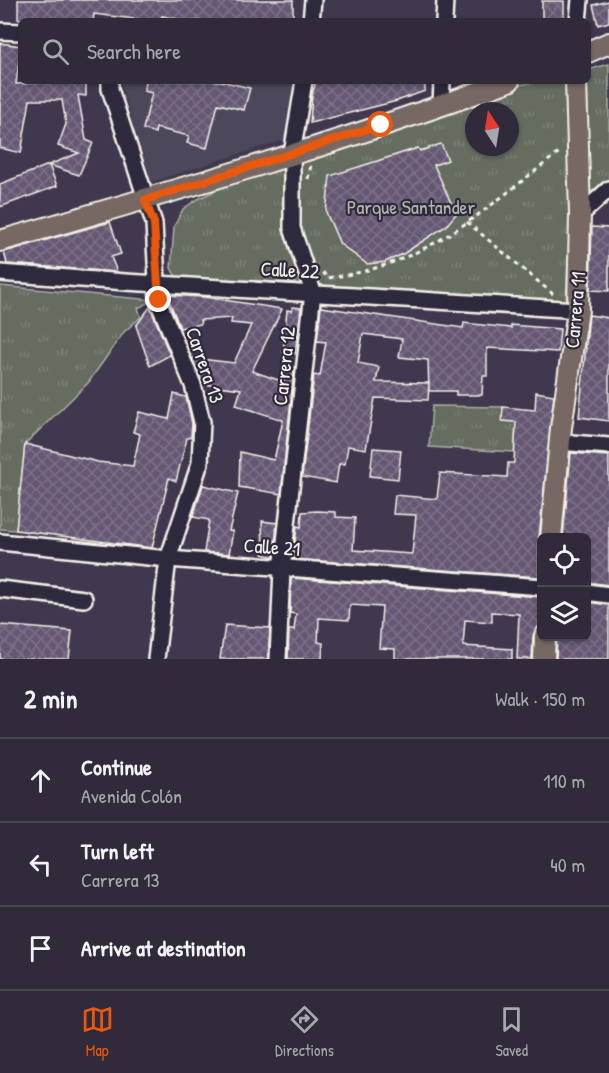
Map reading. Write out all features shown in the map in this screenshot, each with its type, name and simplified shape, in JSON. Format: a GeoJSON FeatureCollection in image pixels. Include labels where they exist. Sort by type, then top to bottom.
{"type":"FeatureCollection","features":[{"type":"Feature","properties":{"kind":"main road"},"geometry":{"type":"LineString","coordinates":[[591,50],[609,43]]}},
{"type":"Feature","properties":{"kind":"main road"},"geometry":{"type":"LineString","coordinates":[[0,242],[292,154],[441,107],[501,84]]}},
{"type":"Feature","properties":{"kind":"main road","name":"Carrera 11"},"geometry":{"type":"LineString","coordinates":[[551,533],[576,310],[580,215],[576,84]]}},
{"type":"Feature","properties":{"kind":"main road"},"geometry":{"type":"LineString","coordinates":[[544,659],[545,641]]}},
{"type":"Feature","properties":{"kind":"street"},"geometry":{"type":"LineString","coordinates":[[311,18],[313,0]]}},
{"type":"Feature","properties":{"kind":"street"},"geometry":{"type":"LineString","coordinates":[[444,18],[445,0]]}},
{"type":"Feature","properties":{"kind":"street"},"geometry":{"type":"LineString","coordinates":[[578,18],[580,0]]}},
{"type":"Feature","properties":{"kind":"street"},"geometry":{"type":"LineString","coordinates":[[0,31],[18,32]]}},
{"type":"Feature","properties":{"kind":"street","name":"Carrera 13"},"geometry":{"type":"LineString","coordinates":[[110,84],[155,233],[158,261],[156,285],[163,313],[194,385],[202,422],[200,463],[168,559],[156,659]]}},
{"type":"Feature","properties":{"kind":"street","name":"Carrera 12"},"geometry":{"type":"LineString","coordinates":[[278,659],[282,569],[313,292],[292,228],[292,154],[304,84]]}},
{"type":"Feature","properties":{"kind":"street"},"geometry":{"type":"LineString","coordinates":[[441,107],[442,84]]}},
{"type":"Feature","properties":{"kind":"street"},"geometry":{"type":"LineString","coordinates":[[580,215],[609,189]]}},
{"type":"Feature","properties":{"kind":"street","name":"Calle 22"},"geometry":{"type":"LineString","coordinates":[[0,273],[156,285],[313,292],[576,310]]}},
{"type":"Feature","properties":{"kind":"street"},"geometry":{"type":"LineString","coordinates":[[560,441],[609,446]]}},
{"type":"Feature","properties":{"kind":"street","name":"Calle 21"},"geometry":{"type":"LineString","coordinates":[[0,542],[282,569],[537,587]]}},
{"type":"Feature","properties":{"kind":"street"},"geometry":{"type":"LineString","coordinates":[[0,589],[84,599]]}},
{"type":"Feature","properties":{"kind":"street"},"geometry":{"type":"LineString","coordinates":[[591,593],[609,595]]}},
{"type":"Feature","properties":{"kind":"path"},"geometry":{"type":"LineString","coordinates":[[320,266],[327,278],[359,274],[397,262],[447,238],[577,139]]}},
{"type":"Feature","properties":{"kind":"path"},"geometry":{"type":"LineString","coordinates":[[307,186],[311,165],[320,161]]}},
{"type":"Feature","properties":{"kind":"path"},"geometry":{"type":"LineString","coordinates":[[467,222],[576,310]]}},
{"type":"Feature","properties":{"kind":"shaded area"},"geometry":{"type":"Polygon","coordinates":[[[121,84],[295,84],[293,137],[151,182],[121,84]]]}},
{"type":"Feature","properties":{"kind":"green space","name":"Parque Santander"},"geometry":{"type":"Polygon","coordinates":[[[609,64],[609,183],[570,221],[566,304],[179,282],[171,268],[174,227],[183,209],[198,199],[292,154],[464,98],[524,84],[591,84],[591,69],[609,64]]]}},
{"type":"Feature","properties":{"kind":"green space"},"geometry":{"type":"Polygon","coordinates":[[[0,286],[153,300],[138,308],[141,317],[124,332],[88,383],[25,444],[16,530],[0,529],[0,286]]]}},
{"type":"Feature","properties":{"kind":"green space"},"geometry":{"type":"Polygon","coordinates":[[[432,406],[503,407],[502,421],[516,422],[514,452],[429,447],[432,406]]]}},
{"type":"Feature","properties":{"kind":"building"},"geometry":{"type":"Polygon","coordinates":[[[18,0],[293,0],[293,18],[172,18],[162,16],[162,18],[127,18],[94,14],[93,18],[18,18],[18,0]]]}},
{"type":"Feature","properties":{"kind":"building"},"geometry":{"type":"Polygon","coordinates":[[[542,1],[564,1],[564,18],[542,18],[542,1]]]}},
{"type":"Feature","properties":{"kind":"building"},"geometry":{"type":"Polygon","coordinates":[[[609,1],[609,22],[598,25],[593,5],[609,1]]]}},
{"type":"Feature","properties":{"kind":"building"},"geometry":{"type":"Polygon","coordinates":[[[0,43],[18,46],[16,84],[86,84],[86,96],[78,95],[86,140],[93,143],[79,175],[49,165],[57,186],[0,207],[0,184],[79,153],[58,146],[66,124],[62,100],[30,100],[21,153],[0,148],[0,43]]]}},
{"type":"Feature","properties":{"kind":"building"},"geometry":{"type":"Polygon","coordinates":[[[145,84],[233,84],[250,88],[244,110],[218,104],[207,148],[187,143],[189,136],[156,128],[155,133],[143,129],[152,93],[144,91],[145,84]]]}},
{"type":"Feature","properties":{"kind":"building"},"geometry":{"type":"Polygon","coordinates":[[[315,84],[425,84],[425,91],[397,101],[310,123],[315,84]]]}},
{"type":"Feature","properties":{"kind":"building"},"geometry":{"type":"Polygon","coordinates":[[[441,144],[448,160],[434,165],[456,214],[446,226],[403,254],[385,262],[367,264],[340,244],[326,212],[330,176],[418,148],[420,151],[441,144]]]}},
{"type":"Feature","properties":{"kind":"building"},"geometry":{"type":"Polygon","coordinates":[[[110,222],[121,254],[111,257],[117,272],[7,264],[4,252],[110,222]]]}},
{"type":"Feature","properties":{"kind":"building"},"geometry":{"type":"Polygon","coordinates":[[[592,227],[609,228],[609,291],[590,290],[592,227]]]}},
{"type":"Feature","properties":{"kind":"building"},"geometry":{"type":"Polygon","coordinates":[[[167,295],[204,297],[282,309],[252,371],[284,382],[286,369],[294,371],[281,494],[239,487],[240,452],[274,460],[283,420],[236,405],[241,389],[203,384],[192,358],[234,363],[251,325],[231,323],[232,318],[200,320],[201,324],[180,328],[167,295]]]}},
{"type":"Feature","properties":{"kind":"building"},"geometry":{"type":"Polygon","coordinates":[[[150,307],[170,355],[150,366],[136,326],[150,307]]]}},
{"type":"Feature","properties":{"kind":"building"},"geometry":{"type":"Polygon","coordinates":[[[292,307],[301,308],[295,354],[283,353],[287,310],[292,311],[292,307]]]}},
{"type":"Feature","properties":{"kind":"building"},"geometry":{"type":"Polygon","coordinates":[[[321,307],[463,328],[464,323],[511,328],[511,325],[560,329],[558,352],[487,348],[487,376],[483,376],[482,395],[456,395],[456,391],[429,391],[429,386],[428,400],[375,398],[366,449],[348,446],[345,464],[339,464],[336,483],[302,477],[314,375],[320,376],[326,342],[317,341],[321,307]],[[363,334],[358,363],[379,367],[376,382],[429,383],[428,360],[399,357],[402,339],[363,334]]]}},
{"type":"Feature","properties":{"kind":"building"},"geometry":{"type":"Polygon","coordinates":[[[589,315],[609,318],[609,421],[579,417],[589,315]]]}},
{"type":"Feature","properties":{"kind":"building"},"geometry":{"type":"Polygon","coordinates":[[[536,392],[554,395],[539,533],[537,533],[537,577],[293,559],[297,526],[301,527],[302,512],[317,511],[336,512],[336,517],[355,518],[353,550],[412,554],[416,515],[393,514],[395,495],[437,499],[440,473],[507,477],[508,463],[514,463],[516,422],[502,421],[503,407],[535,410],[536,392]]]}},
{"type":"Feature","properties":{"kind":"building"},"geometry":{"type":"Polygon","coordinates":[[[174,394],[186,397],[192,423],[191,437],[187,438],[176,481],[169,478],[152,548],[16,530],[25,444],[98,462],[133,466],[140,434],[133,432],[139,412],[169,419],[174,394]]]}},
{"type":"Feature","properties":{"kind":"building"},"geometry":{"type":"Polygon","coordinates":[[[373,448],[401,450],[398,479],[370,476],[373,448]]]}},
{"type":"Feature","properties":{"kind":"building"},"geometry":{"type":"Polygon","coordinates":[[[571,453],[609,456],[609,585],[591,583],[591,533],[563,533],[571,453]]]}},
{"type":"Feature","properties":{"kind":"building"},"geometry":{"type":"Polygon","coordinates":[[[203,485],[238,493],[229,531],[233,531],[229,554],[204,552],[209,520],[193,517],[203,485]]]}},
{"type":"Feature","properties":{"kind":"building"},"geometry":{"type":"Polygon","coordinates":[[[262,521],[277,523],[274,557],[263,554],[262,521]]]}},
{"type":"Feature","properties":{"kind":"building"},"geometry":{"type":"Polygon","coordinates":[[[291,578],[537,597],[537,629],[533,635],[532,659],[517,659],[519,614],[492,612],[492,622],[465,620],[463,646],[512,649],[512,659],[395,659],[395,649],[379,648],[382,607],[350,605],[349,620],[319,618],[318,642],[323,643],[322,659],[288,659],[289,630],[294,630],[296,614],[290,613],[291,578]]]}},
{"type":"Feature","properties":{"kind":"building"},"geometry":{"type":"Polygon","coordinates":[[[591,603],[609,605],[609,659],[556,659],[557,641],[591,641],[591,603]]]}},
{"type":"Feature","properties":{"kind":"building"},"geometry":{"type":"Polygon","coordinates":[[[0,625],[72,631],[69,659],[0,659],[0,625]]]}},
{"type":"Feature","properties":{"kind":"building"},"geometry":{"type":"Polygon","coordinates":[[[225,625],[270,628],[268,659],[220,659],[225,625]]]}},
{"type":"Feature","properties":{"kind":"route"},"geometry":{"type":"LineString","coordinates":[[159,300],[156,285],[158,261],[154,223],[145,200],[381,125]]}}]}
